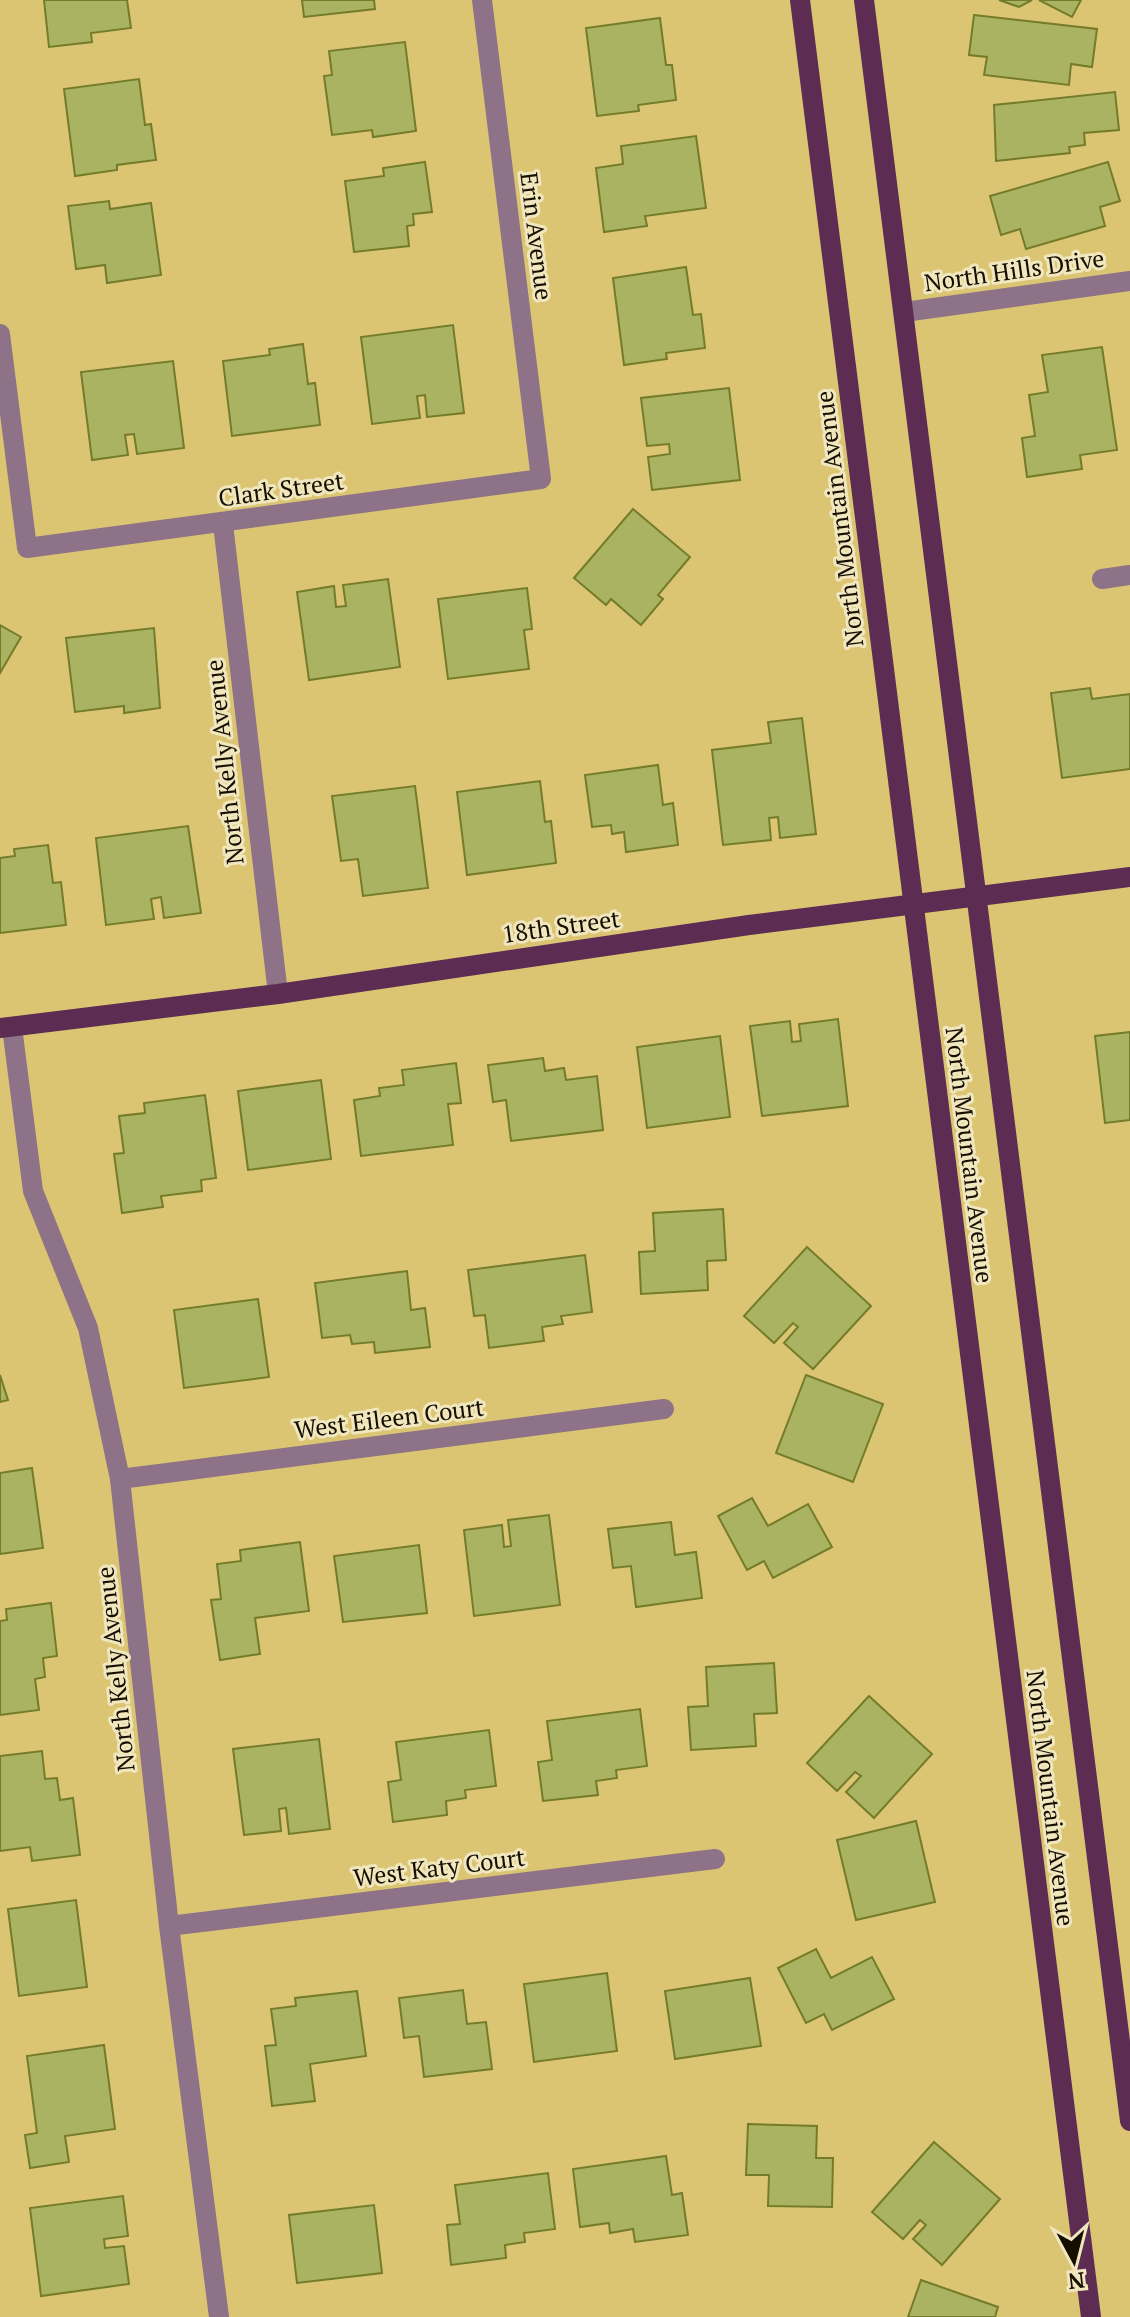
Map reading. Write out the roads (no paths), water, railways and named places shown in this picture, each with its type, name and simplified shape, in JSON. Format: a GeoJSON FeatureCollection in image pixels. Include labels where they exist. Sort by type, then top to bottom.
{"type":"FeatureCollection","features":[{"type":"Feature","properties":{"kind":"main road","name":"North Mountain Avenue"},"geometry":{"type":"LineString","coordinates":[[800,0],[1091,2317]]}},
{"type":"Feature","properties":{"kind":"main road","name":"North Mountain Avenue"},"geometry":{"type":"LineString","coordinates":[[864,0],[1130,2121]]}},
{"type":"Feature","properties":{"kind":"main road","name":"18th Street"},"geometry":{"type":"LineString","coordinates":[[6,1028],[278,994],[912,903],[1130,877]]}},
{"type":"Feature","properties":{"kind":"street","name":"Erin Avenue"},"geometry":{"type":"LineString","coordinates":[[482,0],[541,479]]}},
{"type":"Feature","properties":{"kind":"street","name":"North Hills Drive"},"geometry":{"type":"LineString","coordinates":[[904,312],[1130,281]]}},
{"type":"Feature","properties":{"kind":"street","name":"Clark Street"},"geometry":{"type":"LineString","coordinates":[[0,334],[27,548],[541,479]]}},
{"type":"Feature","properties":{"kind":"street","name":"North Kelly Avenue"},"geometry":{"type":"LineString","coordinates":[[223,524],[278,994]]}},
{"type":"Feature","properties":{"kind":"street"},"geometry":{"type":"LineString","coordinates":[[1102,579],[1130,575]]}},
{"type":"Feature","properties":{"kind":"street","name":"North Kelly Avenue"},"geometry":{"type":"LineString","coordinates":[[6,1028],[33,1191],[88,1328],[120,1479],[169,1926],[219,2317]]}},
{"type":"Feature","properties":{"kind":"street","name":"West Eileen Court"},"geometry":{"type":"LineString","coordinates":[[120,1479],[664,1409]]}},
{"type":"Feature","properties":{"kind":"street","name":"West Katy Court"},"geometry":{"type":"LineString","coordinates":[[169,1926],[715,1859]]}}]}
